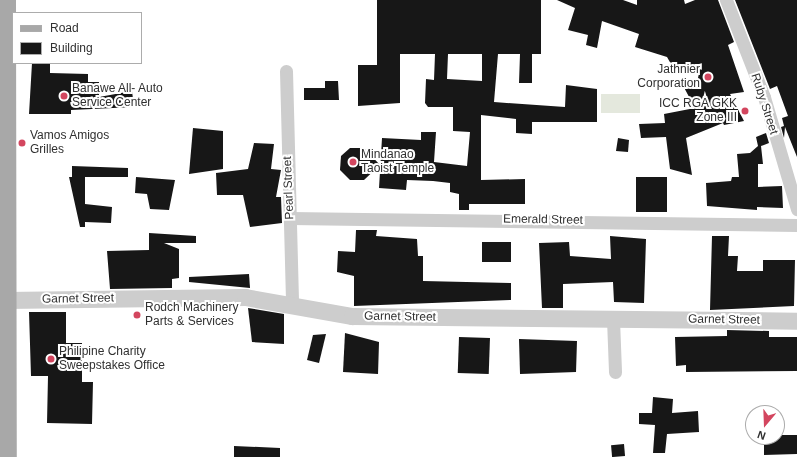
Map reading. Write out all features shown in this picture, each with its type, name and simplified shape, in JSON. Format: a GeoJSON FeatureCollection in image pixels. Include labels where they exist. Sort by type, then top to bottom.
{"type":"FeatureCollection","features":[{"type":"Feature","properties":{"kind":"main road"},"geometry":{"type":"LineString","coordinates":[[5,0],[4,300],[6,457]]}},
{"type":"Feature","properties":{"kind":"street","name":"Ruby Street"},"geometry":{"type":"LineString","coordinates":[[726,0],[764,97],[797,209]]}},
{"type":"Feature","properties":{"kind":"street","name":"Pearl Street"},"geometry":{"type":"LineString","coordinates":[[286,71],[292,305]]}},
{"type":"Feature","properties":{"kind":"street","name":"Emerald Street"},"geometry":{"type":"LineString","coordinates":[[290,218],[797,225]]}},
{"type":"Feature","properties":{"kind":"street","name":"Garnet Street"},"geometry":{"type":"LineString","coordinates":[[4,300],[245,297],[352,316],[797,321]]}},
{"type":"Feature","properties":{"kind":"street"},"geometry":{"type":"LineString","coordinates":[[613,319],[615,372]]}},
{"type":"Feature","properties":{"kind":"shaded area"},"geometry":{"type":"Polygon","coordinates":[[[601,94],[640,94],[640,113],[601,113],[601,94]]]}},
{"type":"Feature","properties":{"kind":"building"},"geometry":{"type":"Polygon","coordinates":[[[377,0],[541,0],[541,54],[532,54],[532,83],[519,83],[520,54],[498,54],[494,102],[565,107],[566,85],[597,89],[597,122],[532,122],[532,134],[516,133],[516,119],[481,115],[481,180],[525,179],[525,204],[469,204],[469,210],[459,210],[459,194],[450,192],[450,183],[407,180],[406,190],[379,188],[382,138],[421,140],[421,132],[436,132],[434,162],[467,166],[470,132],[453,131],[453,107],[428,107],[425,103],[426,79],[434,80],[435,54],[400,54],[400,103],[358,106],[358,65],[377,65],[377,0]],[[448,54],[447,79],[482,81],[482,54],[448,54]]]}},
{"type":"Feature","properties":{"kind":"building"},"geometry":{"type":"Polygon","coordinates":[[[557,0],[623,0],[637,5],[637,0],[684,0],[685,4],[695,0],[718,0],[734,42],[728,45],[744,92],[730,94],[744,121],[724,125],[723,123],[686,138],[692,175],[670,169],[666,137],[641,138],[639,124],[665,123],[664,114],[695,108],[680,80],[697,83],[699,73],[671,64],[667,57],[635,47],[639,34],[602,21],[597,48],[586,45],[588,35],[568,30],[575,8],[557,0]]]}},
{"type":"Feature","properties":{"kind":"building"},"geometry":{"type":"Polygon","coordinates":[[[735,0],[797,0],[797,157],[785,127],[784,138],[781,127],[784,126],[782,118],[788,116],[777,86],[770,89],[735,0]]]}},
{"type":"Feature","properties":{"kind":"building","name":"Banawe All- Auto Service Center"},"geometry":{"type":"Polygon","coordinates":[[[32,64],[50,64],[50,73],[88,74],[88,82],[99,82],[99,97],[132,91],[134,107],[71,110],[71,114],[29,114],[32,64]]]}},
{"type":"Feature","properties":{"kind":"building"},"geometry":{"type":"Polygon","coordinates":[[[325,81],[338,81],[339,100],[304,100],[304,88],[325,88],[325,81]]]}},
{"type":"Feature","properties":{"kind":"building"},"geometry":{"type":"Polygon","coordinates":[[[193,128],[223,131],[223,169],[189,174],[193,128]]]}},
{"type":"Feature","properties":{"kind":"building"},"geometry":{"type":"Polygon","coordinates":[[[766,133],[769,143],[761,146],[763,164],[758,164],[758,187],[782,186],[783,208],[757,207],[757,210],[707,206],[706,183],[731,181],[732,177],[739,177],[737,154],[750,153],[758,146],[756,137],[766,133]]]}},
{"type":"Feature","properties":{"kind":"building"},"geometry":{"type":"Polygon","coordinates":[[[618,138],[629,140],[628,152],[616,151],[618,138]]]}},
{"type":"Feature","properties":{"kind":"building"},"geometry":{"type":"Polygon","coordinates":[[[254,143],[274,144],[271,169],[281,170],[276,197],[281,197],[282,223],[250,227],[243,195],[217,195],[216,173],[248,169],[254,143]]]}},
{"type":"Feature","properties":{"kind":"building"},"geometry":{"type":"Polygon","coordinates":[[[350,148],[364,148],[380,165],[364,180],[350,180],[340,170],[341,156],[350,148]]]}},
{"type":"Feature","properties":{"kind":"building"},"geometry":{"type":"Polygon","coordinates":[[[72,166],[128,168],[128,177],[85,177],[85,204],[112,207],[111,223],[85,222],[85,227],[80,227],[69,177],[72,177],[72,166]]]}},
{"type":"Feature","properties":{"kind":"building"},"geometry":{"type":"Polygon","coordinates":[[[136,177],[175,180],[169,210],[150,209],[147,194],[135,193],[136,177]]]}},
{"type":"Feature","properties":{"kind":"building"},"geometry":{"type":"Polygon","coordinates":[[[636,177],[667,177],[667,212],[636,212],[636,177]]]}},
{"type":"Feature","properties":{"kind":"building"},"geometry":{"type":"Polygon","coordinates":[[[356,230],[377,230],[376,236],[417,239],[418,256],[423,256],[423,281],[511,283],[511,300],[354,306],[354,276],[337,272],[338,251],[355,252],[356,230]]]}},
{"type":"Feature","properties":{"kind":"building"},"geometry":{"type":"Polygon","coordinates":[[[149,233],[196,236],[196,243],[164,243],[179,249],[179,278],[172,279],[172,288],[110,289],[107,251],[149,250],[149,233]]]}},
{"type":"Feature","properties":{"kind":"building"},"geometry":{"type":"Polygon","coordinates":[[[610,236],[646,239],[644,303],[614,302],[613,282],[563,284],[563,308],[542,308],[539,243],[569,242],[570,256],[611,259],[610,236]]]}},
{"type":"Feature","properties":{"kind":"building"},"geometry":{"type":"Polygon","coordinates":[[[712,236],[729,236],[728,256],[738,256],[737,271],[763,271],[763,260],[795,260],[794,306],[710,310],[712,236]]]}},
{"type":"Feature","properties":{"kind":"building"},"geometry":{"type":"Polygon","coordinates":[[[482,242],[511,242],[511,262],[482,262],[482,242]]]}},
{"type":"Feature","properties":{"kind":"building"},"geometry":{"type":"Polygon","coordinates":[[[249,274],[250,288],[189,282],[189,277],[249,274]]]}},
{"type":"Feature","properties":{"kind":"building"},"geometry":{"type":"Polygon","coordinates":[[[248,308],[284,314],[284,344],[252,342],[248,308]]]}},
{"type":"Feature","properties":{"kind":"building"},"geometry":{"type":"Polygon","coordinates":[[[29,312],[66,312],[66,343],[82,343],[82,382],[93,382],[92,424],[47,423],[48,376],[31,376],[29,312]]]}},
{"type":"Feature","properties":{"kind":"building"},"geometry":{"type":"Polygon","coordinates":[[[727,330],[769,331],[769,337],[797,337],[797,371],[686,372],[686,365],[676,366],[675,337],[727,336],[727,330]]]}},
{"type":"Feature","properties":{"kind":"building"},"geometry":{"type":"Polygon","coordinates":[[[345,333],[379,342],[378,374],[343,372],[345,333]]]}},
{"type":"Feature","properties":{"kind":"building"},"geometry":{"type":"Polygon","coordinates":[[[326,334],[319,363],[307,360],[313,335],[326,334]]]}},
{"type":"Feature","properties":{"kind":"building"},"geometry":{"type":"Polygon","coordinates":[[[459,337],[490,338],[489,374],[458,373],[459,337]]]}},
{"type":"Feature","properties":{"kind":"building"},"geometry":{"type":"Polygon","coordinates":[[[519,339],[577,341],[576,372],[520,374],[519,339]]]}},
{"type":"Feature","properties":{"kind":"building"},"geometry":{"type":"Polygon","coordinates":[[[653,397],[673,399],[672,413],[698,411],[699,432],[667,434],[665,453],[653,453],[655,425],[639,424],[639,413],[652,413],[653,397]]]}},
{"type":"Feature","properties":{"kind":"building"},"geometry":{"type":"Polygon","coordinates":[[[785,435],[797,435],[797,454],[764,455],[764,445],[785,445],[785,435]]]}},
{"type":"Feature","properties":{"kind":"building"},"geometry":{"type":"Polygon","coordinates":[[[624,444],[625,456],[612,457],[611,445],[624,444]]]}},
{"type":"Feature","properties":{"kind":"building"},"geometry":{"type":"Polygon","coordinates":[[[234,446],[280,448],[280,457],[234,457],[234,446]]]}},
{"type":"Feature","properties":{"kind":"place","name":"Jathnier Corporation"},"geometry":{"type":"Point","coordinates":[708,77]}},
{"type":"Feature","properties":{"kind":"place","name":"Banawe All- Auto Service Center"},"geometry":{"type":"Point","coordinates":[64,96]}},
{"type":"Feature","properties":{"kind":"place","name":"ICC RGA GKK Zone III"},"geometry":{"type":"Point","coordinates":[745,111]}},
{"type":"Feature","properties":{"kind":"place","name":"Vamos Amigos Grilles"},"geometry":{"type":"Point","coordinates":[22,143]}},
{"type":"Feature","properties":{"kind":"place","name":"Mindanao Taoist Temple"},"geometry":{"type":"Point","coordinates":[353,162]}},
{"type":"Feature","properties":{"kind":"place","name":"Rodch Machinery Parts & Services"},"geometry":{"type":"Point","coordinates":[137,315]}},
{"type":"Feature","properties":{"kind":"place","name":"Philipine Charity Sweepstakes Office"},"geometry":{"type":"Point","coordinates":[51,359]}}]}
